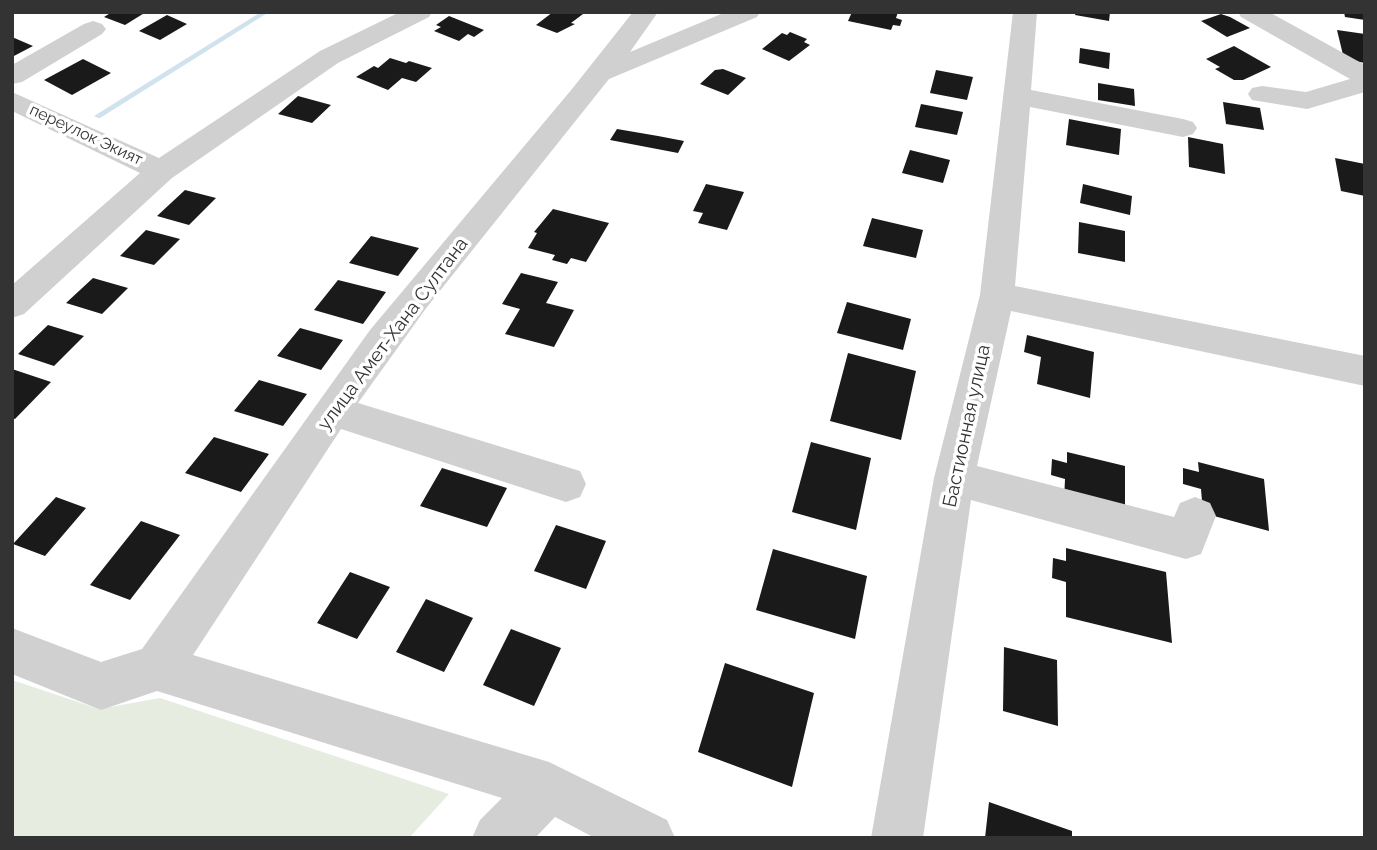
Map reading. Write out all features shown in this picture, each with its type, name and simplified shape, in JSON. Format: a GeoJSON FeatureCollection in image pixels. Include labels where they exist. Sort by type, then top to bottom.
{"type":"FeatureCollection","features":[{"type":"Feature","properties":{"kind":"street"},"geometry":{"type":"LineString","coordinates":[[12,305],[161,170],[329,57],[420,12]]}},
{"type":"Feature","properties":{"kind":"street","name":"улица Амет-Хана Султана"},"geometry":{"type":"LineString","coordinates":[[157,668],[383,340],[547,136],[603,72],[646,12]]}},
{"type":"Feature","properties":{"kind":"street"},"geometry":{"type":"LineString","coordinates":[[603,72],[748,12]]}},
{"type":"Feature","properties":{"kind":"street","name":"Бастионная улица"},"geometry":{"type":"LineString","coordinates":[[897,838],[954,478],[997,295],[1025,12]]}},
{"type":"Feature","properties":{"kind":"street"},"geometry":{"type":"LineString","coordinates":[[1250,12],[1365,76]]}},
{"type":"Feature","properties":{"kind":"street"},"geometry":{"type":"LineString","coordinates":[[12,76],[93,29]]}},
{"type":"Feature","properties":{"kind":"street"},"geometry":{"type":"LineString","coordinates":[[1262,94],[1307,101],[1365,83]]}},
{"type":"Feature","properties":{"kind":"street"},"geometry":{"type":"LineString","coordinates":[[1017,96],[1183,128]]}},
{"type":"Feature","properties":{"kind":"street","name":"переулок Экият"},"geometry":{"type":"LineString","coordinates":[[12,100],[161,170]]}},
{"type":"Feature","properties":{"kind":"street"},"geometry":{"type":"LineString","coordinates":[[997,295],[1365,371]]}},
{"type":"Feature","properties":{"kind":"street"},"geometry":{"type":"LineString","coordinates":[[334,411],[566,484]]}},
{"type":"Feature","properties":{"kind":"street"},"geometry":{"type":"LineString","coordinates":[[954,478],[1186,540],[1195,516]]}},
{"type":"Feature","properties":{"kind":"street"},"geometry":{"type":"LineString","coordinates":[[12,650],[101,687],[157,668],[549,787],[649,838]]}},
{"type":"Feature","properties":{"kind":"street"},"geometry":{"type":"LineString","coordinates":[[498,838],[549,787]]}},
{"type":"Feature","properties":{"kind":"shaded area"},"geometry":{"type":"Polygon","coordinates":[[[12,680],[99,709],[160,698],[449,794],[409,838],[12,838],[12,680]]]}},
{"type":"Feature","properties":{"kind":"building"},"geometry":{"type":"Polygon","coordinates":[[[112,12],[146,12],[125,25],[104,17],[112,12]]]}},
{"type":"Feature","properties":{"kind":"building"},"geometry":{"type":"Polygon","coordinates":[[[553,12],[583,14],[571,23],[575,24],[557,33],[536,25],[553,12]]]}},
{"type":"Feature","properties":{"kind":"building"},"geometry":{"type":"Polygon","coordinates":[[[852,12],[898,12],[896,18],[902,20],[900,26],[893,25],[891,30],[848,21],[852,12]]]}},
{"type":"Feature","properties":{"kind":"building"},"geometry":{"type":"Polygon","coordinates":[[[1076,12],[1110,12],[1109,21],[1075,15],[1076,12]]]}},
{"type":"Feature","properties":{"kind":"building"},"geometry":{"type":"Polygon","coordinates":[[[1344,12],[1365,12],[1365,20],[1345,17],[1344,12]]]}},
{"type":"Feature","properties":{"kind":"building"},"geometry":{"type":"Polygon","coordinates":[[[1221,14],[1250,28],[1227,37],[1201,21],[1221,14]]]}},
{"type":"Feature","properties":{"kind":"building"},"geometry":{"type":"Polygon","coordinates":[[[167,15],[187,24],[160,40],[139,31],[167,15]]]}},
{"type":"Feature","properties":{"kind":"building"},"geometry":{"type":"Polygon","coordinates":[[[449,16],[484,30],[474,37],[468,34],[459,41],[434,31],[441,27],[436,25],[449,16]]]}},
{"type":"Feature","properties":{"kind":"building"},"geometry":{"type":"Polygon","coordinates":[[[1337,30],[1365,34],[1365,63],[1344,59],[1337,30]]]}},
{"type":"Feature","properties":{"kind":"building"},"geometry":{"type":"Polygon","coordinates":[[[790,32],[807,39],[804,42],[810,45],[789,61],[762,49],[782,33],[787,35],[790,32]]]}},
{"type":"Feature","properties":{"kind":"building"},"geometry":{"type":"Polygon","coordinates":[[[12,37],[33,46],[12,57],[12,37]]]}},
{"type":"Feature","properties":{"kind":"building"},"geometry":{"type":"Polygon","coordinates":[[[1234,46],[1271,67],[1243,80],[1234,80],[1215,69],[1220,67],[1206,59],[1234,46]]]}},
{"type":"Feature","properties":{"kind":"building"},"geometry":{"type":"Polygon","coordinates":[[[1080,48],[1110,53],[1109,69],[1079,63],[1080,48]]]}},
{"type":"Feature","properties":{"kind":"building"},"geometry":{"type":"Polygon","coordinates":[[[390,58],[432,68],[416,82],[402,78],[388,90],[356,77],[374,66],[378,68],[390,58]]]}},
{"type":"Feature","properties":{"kind":"building"},"geometry":{"type":"Polygon","coordinates":[[[83,59],[111,73],[72,95],[44,80],[83,59]]]}},
{"type":"Feature","properties":{"kind":"building"},"geometry":{"type":"Polygon","coordinates":[[[723,69],[746,78],[728,95],[700,84],[715,70],[723,69]]]}},
{"type":"Feature","properties":{"kind":"building"},"geometry":{"type":"Polygon","coordinates":[[[936,70],[973,77],[967,100],[930,93],[936,70]]]}},
{"type":"Feature","properties":{"kind":"building"},"geometry":{"type":"Polygon","coordinates":[[[1098,83],[1134,89],[1135,106],[1098,100],[1098,83]]]}},
{"type":"Feature","properties":{"kind":"building"},"geometry":{"type":"Polygon","coordinates":[[[298,96],[331,105],[312,123],[278,114],[298,96]]]}},
{"type":"Feature","properties":{"kind":"building"},"geometry":{"type":"Polygon","coordinates":[[[1223,102],[1260,108],[1264,130],[1226,124],[1223,102]]]}},
{"type":"Feature","properties":{"kind":"building"},"geometry":{"type":"Polygon","coordinates":[[[921,104],[963,112],[957,135],[915,127],[921,104]]]}},
{"type":"Feature","properties":{"kind":"building"},"geometry":{"type":"Polygon","coordinates":[[[1069,119],[1121,129],[1119,155],[1066,145],[1069,119]]]}},
{"type":"Feature","properties":{"kind":"building"},"geometry":{"type":"Polygon","coordinates":[[[617,129],[684,141],[678,153],[610,140],[617,129]]]}},
{"type":"Feature","properties":{"kind":"building"},"geometry":{"type":"Polygon","coordinates":[[[1188,137],[1223,144],[1225,174],[1189,167],[1188,137]]]}},
{"type":"Feature","properties":{"kind":"building"},"geometry":{"type":"Polygon","coordinates":[[[910,150],[950,160],[943,183],[902,173],[910,150]]]}},
{"type":"Feature","properties":{"kind":"building"},"geometry":{"type":"Polygon","coordinates":[[[1335,158],[1365,164],[1365,196],[1341,191],[1335,158]]]}},
{"type":"Feature","properties":{"kind":"building"},"geometry":{"type":"Polygon","coordinates":[[[706,184],[744,192],[727,230],[698,223],[703,213],[693,211],[706,184]]]}},
{"type":"Feature","properties":{"kind":"building"},"geometry":{"type":"Polygon","coordinates":[[[1083,184],[1132,196],[1130,215],[1080,203],[1083,184]]]}},
{"type":"Feature","properties":{"kind":"building"},"geometry":{"type":"Polygon","coordinates":[[[185,190],[216,198],[189,225],[157,216],[185,190]]]}},
{"type":"Feature","properties":{"kind":"building"},"geometry":{"type":"Polygon","coordinates":[[[553,209],[609,223],[586,262],[571,258],[567,264],[552,260],[555,255],[528,248],[537,233],[534,232],[553,209]]]}},
{"type":"Feature","properties":{"kind":"building"},"geometry":{"type":"Polygon","coordinates":[[[872,218],[923,230],[916,258],[863,246],[872,218]]]}},
{"type":"Feature","properties":{"kind":"building"},"geometry":{"type":"Polygon","coordinates":[[[1079,222],[1125,231],[1125,262],[1078,253],[1079,222]]]}},
{"type":"Feature","properties":{"kind":"building"},"geometry":{"type":"Polygon","coordinates":[[[146,230],[180,239],[154,265],[120,256],[146,230]]]}},
{"type":"Feature","properties":{"kind":"building"},"geometry":{"type":"Polygon","coordinates":[[[371,236],[419,248],[398,276],[349,263],[371,236]]]}},
{"type":"Feature","properties":{"kind":"building"},"geometry":{"type":"Polygon","coordinates":[[[521,273],[558,282],[546,303],[574,310],[554,347],[505,334],[520,309],[502,304],[521,273]]]}},
{"type":"Feature","properties":{"kind":"building"},"geometry":{"type":"Polygon","coordinates":[[[93,278],[128,288],[102,314],[66,303],[93,278]]]}},
{"type":"Feature","properties":{"kind":"building"},"geometry":{"type":"Polygon","coordinates":[[[338,280],[386,292],[363,324],[314,310],[338,280]]]}},
{"type":"Feature","properties":{"kind":"building"},"geometry":{"type":"Polygon","coordinates":[[[847,302],[911,319],[903,350],[837,333],[847,302]]]}},
{"type":"Feature","properties":{"kind":"building"},"geometry":{"type":"Polygon","coordinates":[[[48,325],[84,336],[54,366],[18,354],[48,325]]]}},
{"type":"Feature","properties":{"kind":"building"},"geometry":{"type":"Polygon","coordinates":[[[300,328],[343,340],[321,370],[277,356],[300,328]]]}},
{"type":"Feature","properties":{"kind":"building"},"geometry":{"type":"Polygon","coordinates":[[[1027,335],[1094,352],[1090,398],[1037,384],[1041,357],[1024,352],[1027,335]]]}},
{"type":"Feature","properties":{"kind":"building"},"geometry":{"type":"Polygon","coordinates":[[[848,353],[916,371],[901,440],[830,421],[848,353]]]}},
{"type":"Feature","properties":{"kind":"building"},"geometry":{"type":"Polygon","coordinates":[[[12,369],[51,382],[15,419],[12,418],[12,369]]]}},
{"type":"Feature","properties":{"kind":"building"},"geometry":{"type":"Polygon","coordinates":[[[259,380],[307,394],[283,426],[234,411],[259,380]]]}},
{"type":"Feature","properties":{"kind":"building"},"geometry":{"type":"Polygon","coordinates":[[[214,437],[269,454],[241,492],[185,473],[214,437]]]}},
{"type":"Feature","properties":{"kind":"building"},"geometry":{"type":"Polygon","coordinates":[[[811,442],[871,458],[856,530],[792,512],[811,442]]]}},
{"type":"Feature","properties":{"kind":"building"},"geometry":{"type":"Polygon","coordinates":[[[1067,452],[1125,466],[1125,517],[1064,501],[1065,479],[1051,475],[1052,459],[1067,463],[1067,452]]]}},
{"type":"Feature","properties":{"kind":"building"},"geometry":{"type":"Polygon","coordinates":[[[1198,462],[1264,479],[1269,531],[1203,513],[1201,489],[1183,484],[1183,468],[1199,472],[1198,462]]]}},
{"type":"Feature","properties":{"kind":"building"},"geometry":{"type":"Polygon","coordinates":[[[442,468],[507,488],[487,527],[420,506],[442,468]]]}},
{"type":"Feature","properties":{"kind":"building"},"geometry":{"type":"Polygon","coordinates":[[[56,497],[86,508],[45,556],[13,544],[56,497]]]}},
{"type":"Feature","properties":{"kind":"building"},"geometry":{"type":"Polygon","coordinates":[[[141,521],[180,535],[130,600],[90,585],[141,521]]]}},
{"type":"Feature","properties":{"kind":"building"},"geometry":{"type":"Polygon","coordinates":[[[556,525],[606,541],[586,589],[534,571],[556,525]]]}},
{"type":"Feature","properties":{"kind":"building"},"geometry":{"type":"Polygon","coordinates":[[[1066,548],[1166,572],[1172,643],[1066,617],[1066,582],[1052,578],[1053,558],[1066,561],[1066,548]]]}},
{"type":"Feature","properties":{"kind":"building"},"geometry":{"type":"Polygon","coordinates":[[[773,549],[867,576],[855,639],[756,610],[773,549]]]}},
{"type":"Feature","properties":{"kind":"building"},"geometry":{"type":"Polygon","coordinates":[[[350,572],[390,587],[357,639],[317,623],[350,572]]]}},
{"type":"Feature","properties":{"kind":"building"},"geometry":{"type":"Polygon","coordinates":[[[426,599],[473,618],[444,672],[396,652],[426,599]]]}},
{"type":"Feature","properties":{"kind":"building"},"geometry":{"type":"Polygon","coordinates":[[[511,629],[561,648],[534,706],[483,685],[511,629]]]}},
{"type":"Feature","properties":{"kind":"building"},"geometry":{"type":"Polygon","coordinates":[[[1004,647],[1057,660],[1058,726],[1003,711],[1004,647]]]}},
{"type":"Feature","properties":{"kind":"building"},"geometry":{"type":"Polygon","coordinates":[[[725,663],[814,693],[792,787],[698,752],[725,663]]]}},
{"type":"Feature","properties":{"kind":"building"},"geometry":{"type":"Polygon","coordinates":[[[989,802],[1072,831],[1072,838],[985,838],[989,802]]]}},
{"type":"Feature","properties":{"kind":"waterway"},"geometry":{"type":"LineString","coordinates":[[98,116],[266,12]]}}]}
